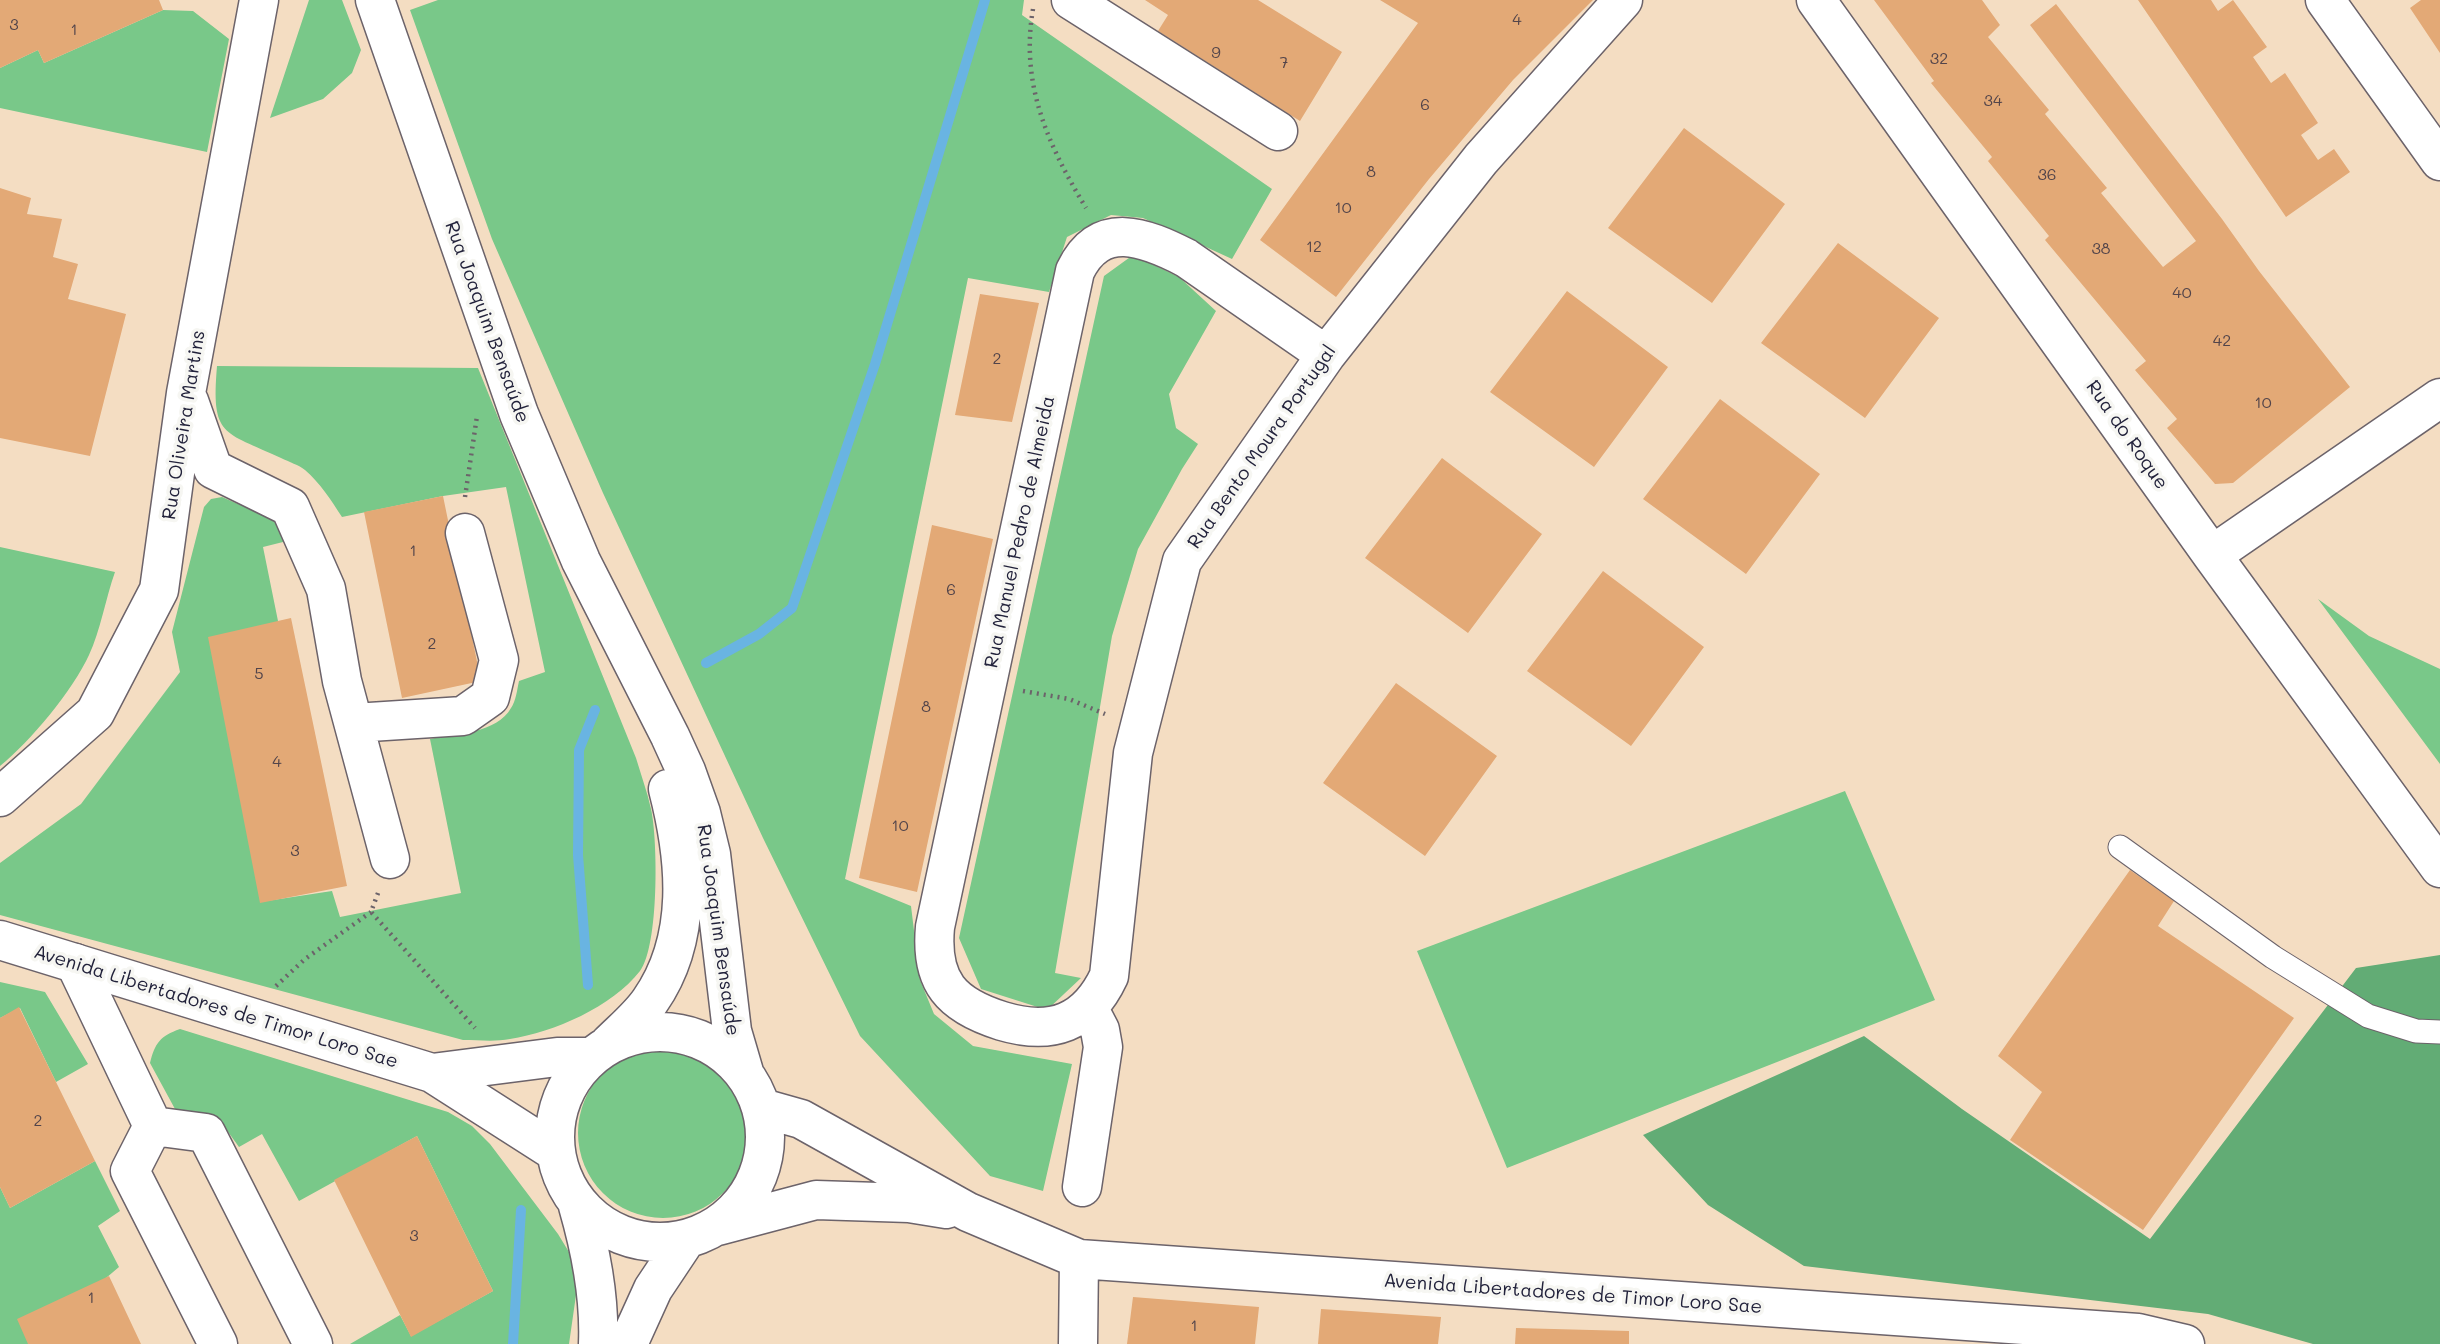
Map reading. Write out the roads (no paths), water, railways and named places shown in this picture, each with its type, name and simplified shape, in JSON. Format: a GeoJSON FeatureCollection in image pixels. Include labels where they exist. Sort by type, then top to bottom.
{"type":"FeatureCollection","features":[{"type":"Feature","properties":{"kind":"street","name":"Rua Oliveira Martins"},"geometry":{"type":"LineString","coordinates":[[0,797],[95,713],[159,590],[186,393],[259,0]]}},
{"type":"Feature","properties":{"kind":"street","name":"Rua Joaquim Bensaúde"},"geometry":{"type":"LineString","coordinates":[[374,0],[519,414],[581,561],[670,736],[701,813],[713,865],[732,1031],[744,1072]]}},
{"type":"Feature","properties":{"kind":"street"},"geometry":{"type":"LineString","coordinates":[[1071,0],[1278,131]]}},
{"type":"Feature","properties":{"kind":"street","name":"Rua Bento Moura Portugal"},"geometry":{"type":"LineString","coordinates":[[1035,1029],[1062,1024],[1088,1007],[1099,996],[1109,976],[1133,753],[1182,561],[1326,355],[1481,159],[1623,0]]}},
{"type":"Feature","properties":{"kind":"street","name":"Rua do Roque"},"geometry":{"type":"LineString","coordinates":[[1816,0],[2212,555],[2440,868]]}},
{"type":"Feature","properties":{"kind":"street"},"geometry":{"type":"LineString","coordinates":[[2325,0],[2440,161]]}},
{"type":"Feature","properties":{"kind":"street","name":"Rua Manuel Pedro de Almeida"},"geometry":{"type":"LineString","coordinates":[[1035,1029],[984,1015],[958,1001],[945,986],[937,968],[933,948],[935,927],[1075,271],[1083,255],[1105,239],[1134,238],[1164,247],[1186,258],[1326,355]]}},
{"type":"Feature","properties":{"kind":"street"},"geometry":{"type":"LineString","coordinates":[[186,393],[213,469],[290,507],[326,589],[342,681],[390,859]]}},
{"type":"Feature","properties":{"kind":"street"},"geometry":{"type":"LineString","coordinates":[[2212,555],[2440,398]]}},
{"type":"Feature","properties":{"kind":"street"},"geometry":{"type":"LineString","coordinates":[[354,723],[463,716],[490,697],[499,660],[465,533]]}},
{"type":"Feature","properties":{"kind":"street","name":"Rua Joaquim Bensaúde"},"geometry":{"type":"LineString","coordinates":[[599,1051],[650,1001],[673,956],[683,902],[683,863],[678,828],[662,766],[618,637]]}},
{"type":"Feature","properties":{"kind":"street","name":"Avenida Libertadores de Timor Loro Sae"},"geometry":{"type":"LineString","coordinates":[[0,940],[432,1073],[554,1151]]}},
{"type":"Feature","properties":{"kind":"street"},"geometry":{"type":"LineString","coordinates":[[75,963],[153,1126]]}},
{"type":"Feature","properties":{"kind":"street"},"geometry":{"type":"LineString","coordinates":[[1083,1187],[1103,1047],[1100,1030],[1088,1007]]}},
{"type":"Feature","properties":{"kind":"street"},"geometry":{"type":"LineString","coordinates":[[598,1344],[599,1325],[592,1254],[578,1206],[561,1176],[554,1151],[555,1120],[567,1085],[599,1051],[644,1032],[684,1034],[712,1045],[744,1072],[762,1108],[765,1151],[758,1179],[737,1210],[702,1233],[653,1289],[628,1344]]}},
{"type":"Feature","properties":{"kind":"street","name":"Avenida Libertadores de Timor Loro Sae"},"geometry":{"type":"LineString","coordinates":[[432,1073],[599,1051]]}},
{"type":"Feature","properties":{"kind":"street","name":"Avenida Libertadores de Timor Loro Sae"},"geometry":{"type":"LineString","coordinates":[[762,1108],[801,1119],[968,1212],[1079,1259],[2056,1336],[2138,1334],[2185,1344]]}},
{"type":"Feature","properties":{"kind":"street"},"geometry":{"type":"LineString","coordinates":[[153,1126],[130,1171],[219,1344]]}},
{"type":"Feature","properties":{"kind":"street"},"geometry":{"type":"LineString","coordinates":[[153,1126],[206,1133],[313,1344]]}},
{"type":"Feature","properties":{"kind":"street","name":"Avenida Libertadores de Timor Loro Sae"},"geometry":{"type":"LineString","coordinates":[[702,1233],[816,1200],[909,1203],[968,1212]]}},
{"type":"Feature","properties":{"kind":"street"},"geometry":{"type":"LineString","coordinates":[[578,1206],[616,1235],[651,1244],[702,1233]]}},
{"type":"Feature","properties":{"kind":"street"},"geometry":{"type":"LineString","coordinates":[[1078,1344],[1079,1259]]}},
{"type":"Feature","properties":{"kind":"lane"},"geometry":{"type":"LineString","coordinates":[[2120,848],[2273,957],[2368,1016],[2416,1031],[2440,1032]]}},
{"type":"Feature","properties":{"kind":"waterway"},"geometry":{"type":"LineString","coordinates":[[706,663],[759,634],[792,608],[875,364],[985,0]]}},
{"type":"Feature","properties":{"kind":"waterway"},"geometry":{"type":"LineString","coordinates":[[588,985],[578,855],[579,750],[595,710]]}},
{"type":"Feature","properties":{"kind":"waterway"},"geometry":{"type":"LineString","coordinates":[[513,1344],[521,1210]]}}]}
